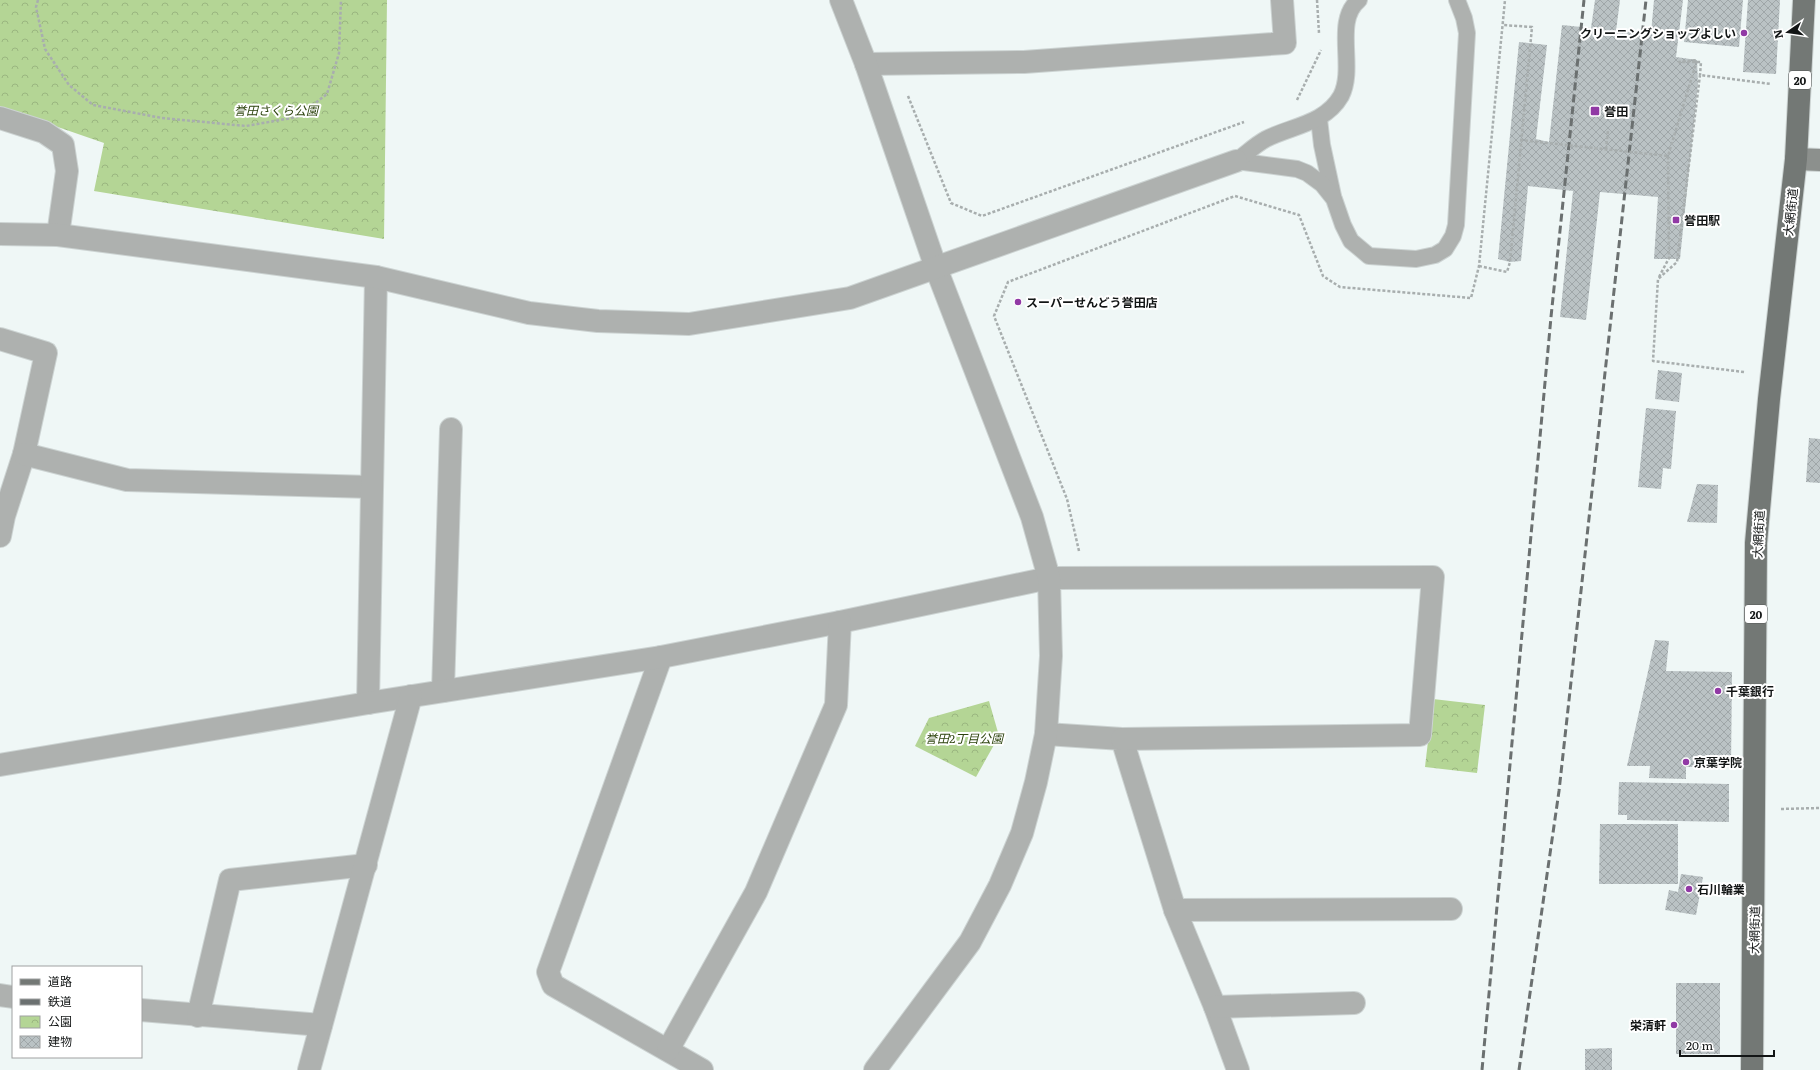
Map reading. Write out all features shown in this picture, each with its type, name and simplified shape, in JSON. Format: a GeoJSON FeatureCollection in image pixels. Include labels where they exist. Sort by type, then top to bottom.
{"type":"FeatureCollection","features":[{"type":"Feature","properties":{"kind":"main road","name":"大網街道"},"geometry":{"type":"LineString","coordinates":[[1752,1070],[1756,544],[1769,399],[1796,159],[1804,0]]}},
{"type":"Feature","properties":{"kind":"main road"},"geometry":{"type":"LineString","coordinates":[[1796,159],[1820,160]]}},
{"type":"Feature","properties":{"kind":"street"},"geometry":{"type":"LineString","coordinates":[[841,0],[866,64],[936,268],[1032,516],[1049,578],[1051,656],[1046,734],[1036,782],[1022,833],[1000,885],[970,942],[875,1070]]}},
{"type":"Feature","properties":{"kind":"street"},"geometry":{"type":"LineString","coordinates":[[866,64],[1024,62],[1285,43],[1282,0]]}},
{"type":"Feature","properties":{"kind":"street"},"geometry":{"type":"LineString","coordinates":[[0,118],[44,132],[63,145],[66,171],[58,235]]}},
{"type":"Feature","properties":{"kind":"street"},"geometry":{"type":"LineString","coordinates":[[0,234],[58,235],[376,277],[529,313],[598,321],[689,324],[850,298],[1236,161]]}},
{"type":"Feature","properties":{"kind":"street"},"geometry":{"type":"LineString","coordinates":[[368,703],[376,277]]}},
{"type":"Feature","properties":{"kind":"street"},"geometry":{"type":"LineString","coordinates":[[0,339],[46,353],[24,454],[1,522]]}},
{"type":"Feature","properties":{"kind":"street"},"geometry":{"type":"LineString","coordinates":[[443,691],[452,430]]}},
{"type":"Feature","properties":{"kind":"street"},"geometry":{"type":"LineString","coordinates":[[24,454],[127,480],[371,487]]}},
{"type":"Feature","properties":{"kind":"street"},"geometry":{"type":"LineString","coordinates":[[0,765],[368,703],[661,657],[840,622],[1049,578],[1433,576],[1420,735],[1122,739],[1046,734]]}},
{"type":"Feature","properties":{"kind":"street"},"geometry":{"type":"LineString","coordinates":[[668,1050],[756,892],[836,705],[840,622]]}},
{"type":"Feature","properties":{"kind":"street"},"geometry":{"type":"LineString","coordinates":[[661,657],[548,972],[553,985],[702,1070]]}},
{"type":"Feature","properties":{"kind":"street"},"geometry":{"type":"LineString","coordinates":[[309,1070],[411,696]]}},
{"type":"Feature","properties":{"kind":"street"},"geometry":{"type":"LineString","coordinates":[[1122,739],[1175,910],[1215,1007],[1238,1070]]}},
{"type":"Feature","properties":{"kind":"street"},"geometry":{"type":"LineString","coordinates":[[198,1016],[230,880],[366,865]]}},
{"type":"Feature","properties":{"kind":"street"},"geometry":{"type":"LineString","coordinates":[[1175,910],[1451,910]]}},
{"type":"Feature","properties":{"kind":"street"},"geometry":{"type":"LineString","coordinates":[[0,995],[12,997]]}},
{"type":"Feature","properties":{"kind":"street"},"geometry":{"type":"LineString","coordinates":[[1215,1007],[1354,1002]]}},
{"type":"Feature","properties":{"kind":"street"},"geometry":{"type":"LineString","coordinates":[[142,1010],[198,1016],[321,1025]]}},
{"type":"Feature","properties":{"kind":"lane"},"geometry":{"type":"LineString","coordinates":[[1236,161],[1266,139],[1319,119],[1340,97],[1344,89],[1348,64],[1346,34],[1348,17],[1355,3],[1359,0]]}},
{"type":"Feature","properties":{"kind":"lane"},"geometry":{"type":"LineString","coordinates":[[1319,119],[1322,145],[1334,199],[1343,225],[1351,241],[1369,256],[1416,259],[1435,255],[1445,249],[1453,236],[1456,225],[1467,33],[1464,18],[1457,0]]}},
{"type":"Feature","properties":{"kind":"lane"},"geometry":{"type":"LineString","coordinates":[[1236,161],[1297,170],[1307,173],[1322,184],[1334,199]]}},
{"type":"Feature","properties":{"kind":"path"},"geometry":{"type":"LineString","coordinates":[[38,0],[36,7],[46,49],[69,85],[93,105],[162,118],[246,126],[297,118],[327,94],[339,53],[341,0]]}},
{"type":"Feature","properties":{"kind":"path"},"geometry":{"type":"LineString","coordinates":[[1316,0],[1320,36]]}},
{"type":"Feature","properties":{"kind":"path"},"geometry":{"type":"LineString","coordinates":[[1079,552],[1067,499],[994,316],[1008,282],[1235,196],[1299,215],[1324,276],[1340,287],[1471,298],[1479,266],[1505,0]]}},
{"type":"Feature","properties":{"kind":"path"},"geometry":{"type":"LineString","coordinates":[[1479,266],[1507,272],[1510,262],[1520,140],[1532,27],[1503,25]]}},
{"type":"Feature","properties":{"kind":"path"},"geometry":{"type":"LineString","coordinates":[[1296,103],[1321,50],[1320,43]]}},
{"type":"Feature","properties":{"kind":"path"},"geometry":{"type":"LineString","coordinates":[[1658,279],[1677,262],[1700,75],[1701,62],[1694,62],[1679,62],[1697,60],[1695,67],[1692,75],[1675,134],[1672,141],[1668,156],[1669,258],[1658,279],[1653,361],[1746,372]]}},
{"type":"Feature","properties":{"kind":"path"},"geometry":{"type":"LineString","coordinates":[[1700,75],[1775,84]]}},
{"type":"Feature","properties":{"kind":"path"},"geometry":{"type":"LineString","coordinates":[[906,90],[951,203],[982,216],[1251,120]]}},
{"type":"Feature","properties":{"kind":"path"},"geometry":{"type":"LineString","coordinates":[[1606,149],[1608,130]]}},
{"type":"Feature","properties":{"kind":"path"},"geometry":{"type":"LineString","coordinates":[[1520,140],[1668,156]]}},
{"type":"Feature","properties":{"kind":"path"},"geometry":{"type":"LineString","coordinates":[[1755,810],[1820,808]]}},
{"type":"Feature","properties":{"kind":"green space","name":"誉田さくら公園"},"geometry":{"type":"Polygon","coordinates":[[[0,0],[387,0],[384,239],[94,191],[104,143],[0,107],[0,0]]]}},
{"type":"Feature","properties":{"kind":"green space"},"geometry":{"type":"Polygon","coordinates":[[[1433,699],[1485,705],[1477,773],[1425,767],[1433,699]]]}},
{"type":"Feature","properties":{"kind":"green space","name":"誉田2丁目公園"},"geometry":{"type":"Polygon","coordinates":[[[989,701],[999,736],[976,777],[915,746],[929,718],[989,701]]]}},
{"type":"Feature","properties":{"kind":"building"},"geometry":{"type":"Polygon","coordinates":[[[1595,0],[1620,0],[1616,31],[1651,33],[1654,0],[1683,0],[1676,57],[1697,60],[1698,83],[1680,259],[1654,259],[1658,197],[1600,192],[1586,320],[1560,317],[1573,191],[1528,186],[1521,261],[1510,262],[1498,259],[1519,42],[1547,45],[1536,139],[1549,142],[1562,25],[1591,28],[1595,0]]]}},
{"type":"Feature","properties":{"kind":"building"},"geometry":{"type":"Polygon","coordinates":[[[1688,0],[1743,0],[1739,47],[1684,42],[1688,0]]]}},
{"type":"Feature","properties":{"kind":"building"},"geometry":{"type":"Polygon","coordinates":[[[1748,0],[1780,0],[1776,74],[1743,72],[1748,0]]]}},
{"type":"Feature","properties":{"kind":"building"},"geometry":{"type":"Polygon","coordinates":[[[1658,370],[1682,373],[1679,402],[1655,399],[1658,370]]]}},
{"type":"Feature","properties":{"kind":"building"},"geometry":{"type":"Polygon","coordinates":[[[1646,408],[1676,411],[1671,469],[1663,468],[1661,489],[1638,487],[1646,408]]]}},
{"type":"Feature","properties":{"kind":"building"},"geometry":{"type":"Polygon","coordinates":[[[1809,438],[1820,439],[1820,483],[1806,482],[1809,438]]]}},
{"type":"Feature","properties":{"kind":"building"},"geometry":{"type":"Polygon","coordinates":[[[1697,484],[1718,485],[1717,523],[1687,522],[1697,484]]]}},
{"type":"Feature","properties":{"kind":"building"},"geometry":{"type":"Polygon","coordinates":[[[1655,640],[1669,641],[1666,671],[1732,672],[1731,767],[1686,767],[1686,779],[1649,778],[1650,766],[1627,766],[1655,640]]]}},
{"type":"Feature","properties":{"kind":"building"},"geometry":{"type":"Polygon","coordinates":[[[1619,782],[1729,784],[1729,822],[1627,820],[1627,815],[1618,815],[1619,782]]]}},
{"type":"Feature","properties":{"kind":"building"},"geometry":{"type":"Polygon","coordinates":[[[1600,824],[1678,824],[1678,884],[1599,884],[1600,824]]]}},
{"type":"Feature","properties":{"kind":"building"},"geometry":{"type":"Polygon","coordinates":[[[1681,874],[1703,877],[1696,915],[1665,910],[1669,890],[1678,892],[1681,874]]]}},
{"type":"Feature","properties":{"kind":"building"},"geometry":{"type":"Polygon","coordinates":[[[1676,983],[1720,983],[1720,1054],[1676,1054],[1676,983]]]}},
{"type":"Feature","properties":{"kind":"building"},"geometry":{"type":"Polygon","coordinates":[[[1612,1048],[1612,1070],[1585,1070],[1585,1049],[1612,1048]]]}},
{"type":"Feature","properties":{"kind":"railway"},"geometry":{"type":"LineString","coordinates":[[1482,1070],[1551,317],[1584,0]]}},
{"type":"Feature","properties":{"kind":"railway"},"geometry":{"type":"LineString","coordinates":[[1519,1070],[1559,791],[1646,0]]}},
{"type":"Feature","properties":{"kind":"place","name":"クリーニングショップよしい"},"geometry":{"type":"Point","coordinates":[1744,33]}},
{"type":"Feature","properties":{"kind":"place","name":"誉田"},"geometry":{"type":"Point","coordinates":[1595,111]}},
{"type":"Feature","properties":{"kind":"place","name":"誉田駅"},"geometry":{"type":"Point","coordinates":[1676,220]}},
{"type":"Feature","properties":{"kind":"place","name":"スーパーせんどう誉田店"},"geometry":{"type":"Point","coordinates":[1018,302]}},
{"type":"Feature","properties":{"kind":"place","name":"千葉銀行"},"geometry":{"type":"Point","coordinates":[1718,691]}},
{"type":"Feature","properties":{"kind":"place","name":"京葉学院"},"geometry":{"type":"Point","coordinates":[1686,762]}},
{"type":"Feature","properties":{"kind":"place","name":"石川輪業"},"geometry":{"type":"Point","coordinates":[1689,889]}},
{"type":"Feature","properties":{"kind":"place","name":"栄清軒"},"geometry":{"type":"Point","coordinates":[1674,1025]}}]}
